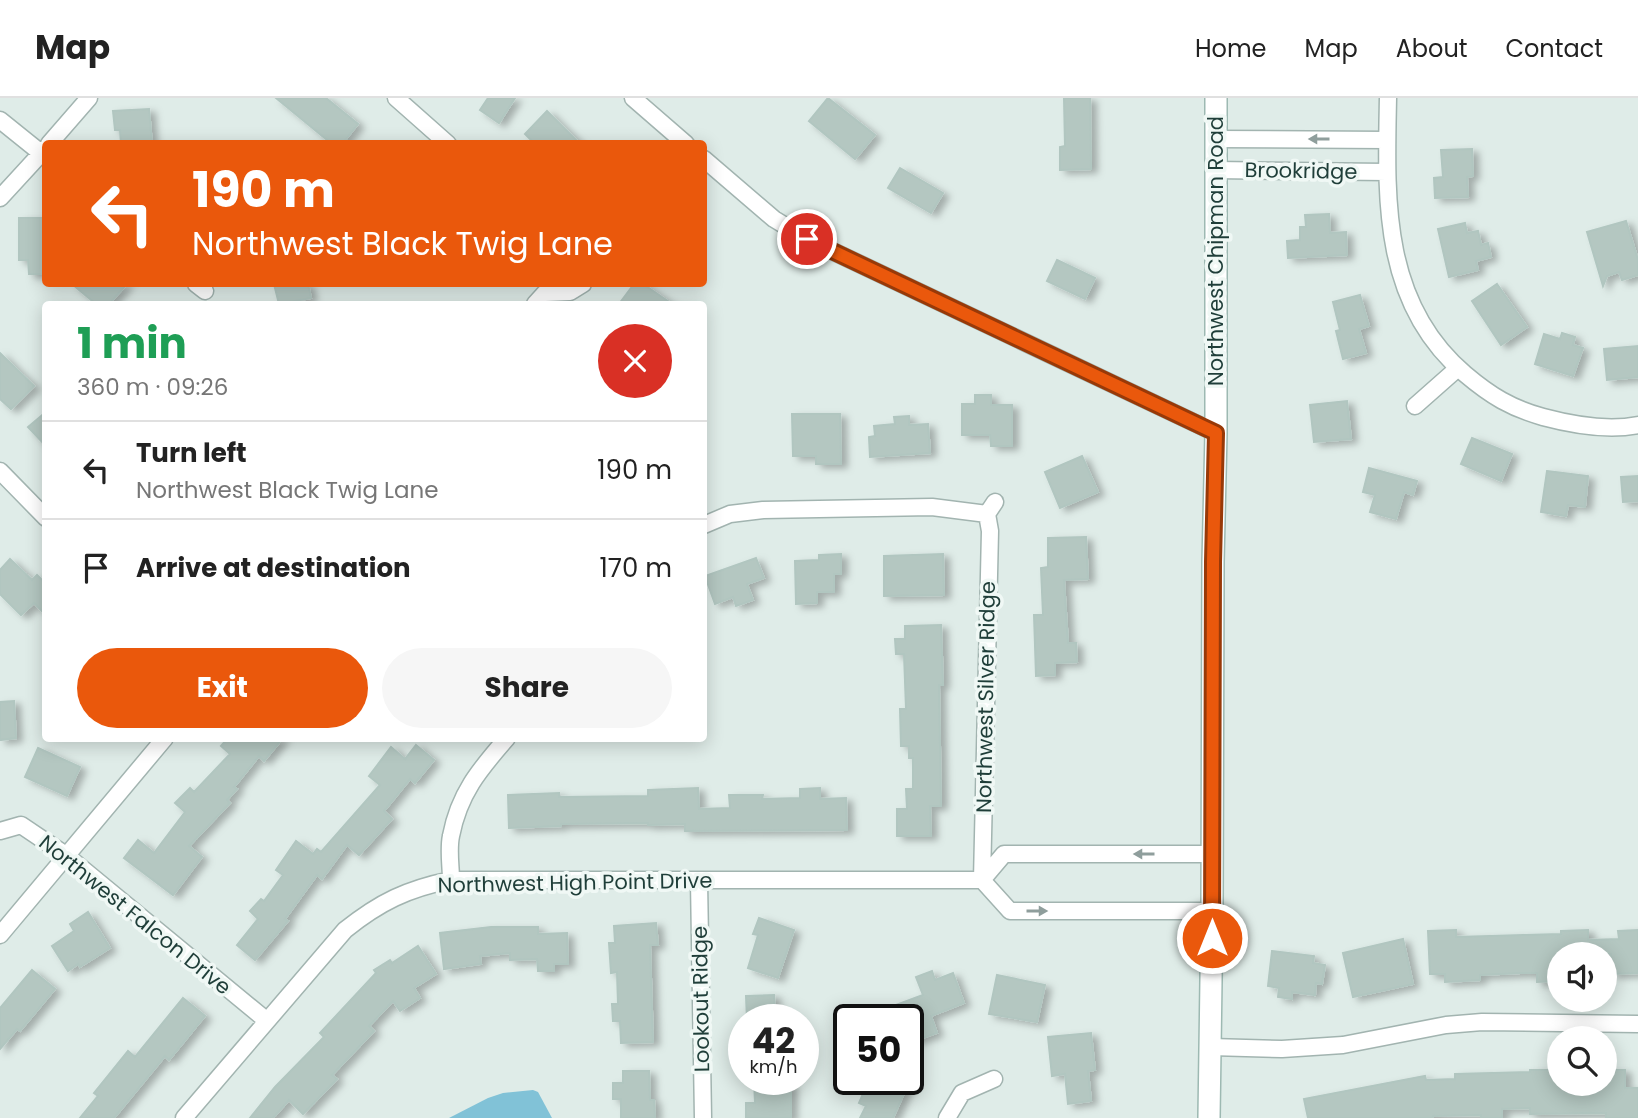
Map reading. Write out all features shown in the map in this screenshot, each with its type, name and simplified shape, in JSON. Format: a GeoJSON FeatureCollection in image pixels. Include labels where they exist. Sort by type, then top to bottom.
{"type":"FeatureCollection","features":[{"type":"Feature","properties":{"kind":"main road","name":"Northwest Chipman Road"},"geometry":{"type":"LineString","coordinates":[[1209,1118],[1216,433],[1216,98]]}},
{"type":"Feature","properties":{"kind":"street"},"geometry":{"type":"LineString","coordinates":[[53,140],[89,98]]}},
{"type":"Feature","properties":{"kind":"street"},"geometry":{"type":"LineString","coordinates":[[633,98],[681,140]]}},
{"type":"Feature","properties":{"kind":"street"},"geometry":{"type":"LineString","coordinates":[[1388,98],[1387,172],[1394,250],[1401,278],[1424,329],[1458,368],[1516,410],[1572,425],[1627,428],[1638,425]]}},
{"type":"Feature","properties":{"kind":"street"},"geometry":{"type":"LineString","coordinates":[[401,100],[444,140]]}},
{"type":"Feature","properties":{"kind":"street"},"geometry":{"type":"LineString","coordinates":[[0,120],[42,148]]}},
{"type":"Feature","properties":{"kind":"street","name":"Brookridge"},"geometry":{"type":"LineString","coordinates":[[1216,139],[1387,140]]}},
{"type":"Feature","properties":{"kind":"street"},"geometry":{"type":"LineString","coordinates":[[0,198],[42,153]]}},
{"type":"Feature","properties":{"kind":"street"},"geometry":{"type":"LineString","coordinates":[[707,162],[774,219],[807,239],[1216,433]]}},
{"type":"Feature","properties":{"kind":"street","name":"Brookridge"},"geometry":{"type":"LineString","coordinates":[[1215,170],[1387,172]]}},
{"type":"Feature","properties":{"kind":"street"},"geometry":{"type":"LineString","coordinates":[[538,301],[545,293],[570,292],[578,287]]}},
{"type":"Feature","properties":{"kind":"street"},"geometry":{"type":"LineString","coordinates":[[1415,406],[1458,368]]}},
{"type":"Feature","properties":{"kind":"street"},"geometry":{"type":"LineString","coordinates":[[0,471],[42,514]]}},
{"type":"Feature","properties":{"kind":"street","name":"Northwest Silver Ridge"},"geometry":{"type":"LineString","coordinates":[[707,524],[730,514],[763,509],[992,508],[982,880]]}},
{"type":"Feature","properties":{"kind":"street"},"geometry":{"type":"LineString","coordinates":[[0,935],[162,742]]}},
{"type":"Feature","properties":{"kind":"street"},"geometry":{"type":"LineString","coordinates":[[451,880],[450,838],[459,808],[476,773],[503,742]]}},
{"type":"Feature","properties":{"kind":"street","name":"Northwest Falcon Drive"},"geometry":{"type":"LineString","coordinates":[[0,831],[20,825],[67,856],[266,1020]]}},
{"type":"Feature","properties":{"kind":"street"},"geometry":{"type":"LineString","coordinates":[[1212,854],[1004,853],[982,880],[1010,911],[1212,911]]}},
{"type":"Feature","properties":{"kind":"street","name":"Northwest High Point Drive"},"geometry":{"type":"LineString","coordinates":[[184,1118],[345,930],[373,908],[421,886],[451,880],[982,880]]}},
{"type":"Feature","properties":{"kind":"street","name":"Lookout Ridge"},"geometry":{"type":"LineString","coordinates":[[699,881],[703,1118]]}},
{"type":"Feature","properties":{"kind":"street"},"geometry":{"type":"LineString","coordinates":[[1211,1047],[1282,1049],[1343,1045],[1446,1025],[1482,1022],[1638,1024]]}},
{"type":"Feature","properties":{"kind":"street"},"geometry":{"type":"LineString","coordinates":[[947,1118],[962,1093],[994,1079]]}},
{"type":"Feature","properties":{"kind":"water"},"geometry":{"type":"Polygon","coordinates":[[[533,1090],[538,1092],[552,1118],[449,1118],[503,1093],[533,1090]]]}},
{"type":"Feature","properties":{"kind":"building"},"geometry":{"type":"Polygon","coordinates":[[[276,98],[326,98],[358,124],[345,140],[327,140],[276,98]]]}},
{"type":"Feature","properties":{"kind":"building"},"geometry":{"type":"Polygon","coordinates":[[[488,98],[515,98],[499,123],[480,110],[488,98]]]}},
{"type":"Feature","properties":{"kind":"building"},"geometry":{"type":"Polygon","coordinates":[[[828,98],[875,135],[855,159],[809,121],[828,98]]]}},
{"type":"Feature","properties":{"kind":"building"},"geometry":{"type":"Polygon","coordinates":[[[1064,98],[1090,98],[1091,169],[1060,170],[1060,147],[1065,146],[1064,98]]]}},
{"type":"Feature","properties":{"kind":"building"},"geometry":{"type":"Polygon","coordinates":[[[149,109],[152,140],[121,140],[120,130],[115,130],[113,111],[149,109]]]}},
{"type":"Feature","properties":{"kind":"building"},"geometry":{"type":"Polygon","coordinates":[[[547,111],[576,140],[531,140],[525,134],[547,111]]]}},
{"type":"Feature","properties":{"kind":"building"},"geometry":{"type":"Polygon","coordinates":[[[1472,149],[1473,176],[1467,177],[1468,197],[1435,198],[1434,178],[1443,177],[1441,150],[1472,149]]]}},
{"type":"Feature","properties":{"kind":"building"},"geometry":{"type":"Polygon","coordinates":[[[900,168],[943,193],[931,213],[888,188],[900,168]]]}},
{"type":"Feature","properties":{"kind":"building"},"geometry":{"type":"Polygon","coordinates":[[[1329,214],[1330,233],[1346,232],[1347,255],[1288,258],[1287,241],[1300,240],[1300,227],[1306,227],[1305,215],[1329,214]]]}},
{"type":"Feature","properties":{"kind":"building"},"geometry":{"type":"Polygon","coordinates":[[[19,218],[42,218],[42,274],[29,274],[28,260],[19,260],[19,218]]]}},
{"type":"Feature","properties":{"kind":"building"},"geometry":{"type":"Polygon","coordinates":[[[1626,221],[1638,260],[1638,275],[1622,280],[1619,272],[1607,276],[1603,286],[1587,232],[1626,221]]]}},
{"type":"Feature","properties":{"kind":"building"},"geometry":{"type":"Polygon","coordinates":[[[1465,223],[1467,233],[1478,231],[1481,245],[1488,243],[1491,257],[1476,261],[1478,270],[1449,277],[1438,229],[1465,223]]]}},
{"type":"Feature","properties":{"kind":"building"},"geometry":{"type":"Polygon","coordinates":[[[1057,260],[1095,278],[1085,299],[1047,281],[1057,260]]]}},
{"type":"Feature","properties":{"kind":"building"},"geometry":{"type":"Polygon","coordinates":[[[1497,284],[1527,327],[1501,345],[1472,301],[1497,284]]]}},
{"type":"Feature","properties":{"kind":"building"},"geometry":{"type":"Polygon","coordinates":[[[76,287],[124,287],[112,301],[92,301],[76,287]]]}},
{"type":"Feature","properties":{"kind":"building"},"geometry":{"type":"Polygon","coordinates":[[[275,287],[309,287],[311,298],[278,301],[275,287]]]}},
{"type":"Feature","properties":{"kind":"building"},"geometry":{"type":"Polygon","coordinates":[[[632,287],[647,287],[668,301],[621,301],[632,287]]]}},
{"type":"Feature","properties":{"kind":"building"},"geometry":{"type":"Polygon","coordinates":[[[1360,295],[1369,326],[1359,329],[1366,353],[1343,359],[1333,302],[1360,295]]]}},
{"type":"Feature","properties":{"kind":"building"},"geometry":{"type":"Polygon","coordinates":[[[1562,333],[1575,337],[1573,345],[1583,348],[1573,376],[1535,364],[1544,334],[1560,339],[1562,333]]]}},
{"type":"Feature","properties":{"kind":"building"},"geometry":{"type":"Polygon","coordinates":[[[1638,346],[1638,377],[1607,380],[1604,349],[1638,346]]]}},
{"type":"Feature","properties":{"kind":"building"},"geometry":{"type":"Polygon","coordinates":[[[0,353],[34,386],[11,409],[0,399],[0,353]]]}},
{"type":"Feature","properties":{"kind":"building"},"geometry":{"type":"Polygon","coordinates":[[[975,395],[991,395],[991,405],[1012,405],[1012,446],[991,446],[990,435],[962,435],[962,404],[975,404],[975,395]]]}},
{"type":"Feature","properties":{"kind":"building"},"geometry":{"type":"Polygon","coordinates":[[[1347,401],[1351,439],[1314,442],[1310,405],[1347,401]]]}},
{"type":"Feature","properties":{"kind":"building"},"geometry":{"type":"Polygon","coordinates":[[[792,414],[840,414],[841,464],[816,464],[816,456],[793,456],[792,414]]]}},
{"type":"Feature","properties":{"kind":"building"},"geometry":{"type":"Polygon","coordinates":[[[42,415],[42,442],[28,427],[42,415]]]}},
{"type":"Feature","properties":{"kind":"building"},"geometry":{"type":"Polygon","coordinates":[[[909,416],[909,425],[928,424],[930,453],[870,457],[869,437],[875,436],[874,426],[895,424],[894,417],[909,416]]]}},
{"type":"Feature","properties":{"kind":"building"},"geometry":{"type":"Polygon","coordinates":[[[1472,438],[1512,454],[1501,481],[1461,464],[1472,438]]]}},
{"type":"Feature","properties":{"kind":"building"},"geometry":{"type":"Polygon","coordinates":[[[1082,456],[1098,492],[1060,508],[1045,472],[1082,456]]]}},
{"type":"Feature","properties":{"kind":"building"},"geometry":{"type":"Polygon","coordinates":[[[1369,468],[1417,481],[1413,495],[1404,492],[1396,519],[1370,512],[1375,495],[1363,492],[1369,468]]]}},
{"type":"Feature","properties":{"kind":"building"},"geometry":{"type":"Polygon","coordinates":[[[1547,471],[1588,476],[1585,507],[1568,505],[1566,516],[1541,512],[1547,471]]]}},
{"type":"Feature","properties":{"kind":"building"},"geometry":{"type":"Polygon","coordinates":[[[1638,476],[1638,501],[1623,502],[1621,477],[1638,476]]]}},
{"type":"Feature","properties":{"kind":"building"},"geometry":{"type":"Polygon","coordinates":[[[1086,537],[1088,579],[1064,580],[1068,643],[1076,643],[1077,662],[1055,663],[1055,675],[1036,676],[1034,615],[1043,615],[1041,568],[1048,567],[1048,538],[1086,537]]]}},
{"type":"Feature","properties":{"kind":"building"},"geometry":{"type":"Polygon","coordinates":[[[841,554],[841,574],[834,574],[834,592],[817,592],[817,603],[796,604],[795,561],[819,560],[819,555],[841,554]]]}},
{"type":"Feature","properties":{"kind":"building"},"geometry":{"type":"Polygon","coordinates":[[[943,554],[944,595],[884,596],[884,556],[943,554]]]}},
{"type":"Feature","properties":{"kind":"building"},"geometry":{"type":"Polygon","coordinates":[[[756,558],[764,578],[747,584],[753,600],[736,606],[733,597],[715,604],[707,575],[756,558]]]}},
{"type":"Feature","properties":{"kind":"building"},"geometry":{"type":"Polygon","coordinates":[[[10,559],[32,580],[37,575],[42,580],[42,611],[34,603],[21,615],[0,594],[0,570],[10,559]]]}},
{"type":"Feature","properties":{"kind":"building"},"geometry":{"type":"Polygon","coordinates":[[[941,625],[941,806],[930,806],[931,836],[897,836],[897,809],[907,809],[906,789],[913,789],[913,758],[909,758],[909,746],[901,746],[900,709],[906,709],[904,654],[896,654],[895,639],[905,639],[905,626],[941,625]]]}},
{"type":"Feature","properties":{"kind":"building"},"geometry":{"type":"Polygon","coordinates":[[[14,701],[16,738],[0,740],[0,702],[14,701]]]}},
{"type":"Feature","properties":{"kind":"building"},"geometry":{"type":"Polygon","coordinates":[[[224,742],[280,742],[264,761],[259,756],[234,787],[237,789],[227,800],[230,803],[189,846],[202,857],[173,895],[124,858],[138,840],[154,853],[185,812],[175,803],[190,788],[194,792],[230,754],[221,746],[224,742]]]}},
{"type":"Feature","properties":{"kind":"building"},"geometry":{"type":"Polygon","coordinates":[[[416,745],[434,760],[415,783],[410,779],[384,811],[392,819],[359,855],[347,845],[322,879],[317,875],[285,919],[288,921],[255,960],[237,945],[258,919],[250,911],[261,899],[264,901],[283,875],[276,870],[296,841],[313,854],[317,849],[321,852],[380,785],[369,776],[391,747],[405,759],[416,745]]]}},
{"type":"Feature","properties":{"kind":"building"},"geometry":{"type":"Polygon","coordinates":[[[38,748],[80,767],[67,796],[25,777],[38,748]]]}},
{"type":"Feature","properties":{"kind":"building"},"geometry":{"type":"Polygon","coordinates":[[[698,788],[699,809],[730,808],[729,795],[763,795],[762,799],[800,798],[800,789],[820,788],[820,799],[846,798],[847,830],[685,831],[685,824],[648,823],[561,824],[509,828],[508,795],[559,793],[559,797],[648,796],[648,790],[698,788]]]}},
{"type":"Feature","properties":{"kind":"building"},"geometry":{"type":"Polygon","coordinates":[[[88,912],[110,948],[80,967],[78,964],[68,971],[52,946],[74,931],[70,924],[88,912]]]}},
{"type":"Feature","properties":{"kind":"building"},"geometry":{"type":"Polygon","coordinates":[[[759,918],[794,930],[778,978],[748,968],[758,935],[753,934],[759,918]]]}},
{"type":"Feature","properties":{"kind":"building"},"geometry":{"type":"Polygon","coordinates":[[[656,923],[658,945],[650,945],[653,1042],[621,1043],[620,1021],[613,1021],[612,1004],[618,1004],[617,972],[611,973],[609,943],[615,943],[614,926],[656,923]]]}},
{"type":"Feature","properties":{"kind":"building"},"geometry":{"type":"Polygon","coordinates":[[[491,927],[538,927],[538,934],[567,933],[568,964],[554,964],[554,971],[538,971],[537,959],[510,960],[510,953],[480,956],[481,964],[444,969],[440,933],[491,927]]]}},
{"type":"Feature","properties":{"kind":"building"},"geometry":{"type":"Polygon","coordinates":[[[1456,930],[1456,937],[1561,934],[1561,931],[1588,930],[1588,940],[1619,939],[1618,931],[1638,930],[1638,973],[1617,974],[1617,942],[1547,942],[1547,982],[1537,982],[1537,973],[1521,973],[1480,975],[1480,980],[1445,982],[1445,974],[1430,974],[1428,931],[1456,930]]]}},
{"type":"Feature","properties":{"kind":"building"},"geometry":{"type":"Polygon","coordinates":[[[1403,939],[1413,984],[1353,997],[1343,953],[1403,939]]]}},
{"type":"Feature","properties":{"kind":"building"},"geometry":{"type":"Polygon","coordinates":[[[418,946],[436,974],[414,988],[420,998],[400,1011],[393,1001],[369,1026],[374,1031],[332,1075],[337,1079],[303,1114],[289,1100],[273,1118],[250,1118],[275,1087],[324,1037],[320,1033],[376,973],[374,970],[390,960],[392,963],[418,946]]]}},
{"type":"Feature","properties":{"kind":"building"},"geometry":{"type":"Polygon","coordinates":[[[1272,951],[1314,956],[1313,963],[1325,965],[1322,984],[1316,983],[1315,995],[1292,992],[1292,999],[1278,997],[1279,988],[1268,986],[1272,951]]]}},
{"type":"Feature","properties":{"kind":"building"},"geometry":{"type":"Polygon","coordinates":[[[32,970],[55,989],[20,1031],[17,1029],[0,1049],[0,1008],[32,970]]]}},
{"type":"Feature","properties":{"kind":"building"},"geometry":{"type":"Polygon","coordinates":[[[932,971],[935,980],[953,973],[964,1003],[931,1016],[937,1033],[924,1037],[924,1004],[898,1004],[923,995],[916,977],[932,971]]]}},
{"type":"Feature","properties":{"kind":"building"},"geometry":{"type":"Polygon","coordinates":[[[997,975],[1045,985],[1037,1022],[989,1014],[997,975]]]}},
{"type":"Feature","properties":{"kind":"building"},"geometry":{"type":"Polygon","coordinates":[[[774,995],[774,1004],[746,1004],[746,996],[774,995]]]}},
{"type":"Feature","properties":{"kind":"building"},"geometry":{"type":"Polygon","coordinates":[[[183,998],[205,1016],[169,1060],[165,1056],[114,1118],[80,1118],[98,1096],[94,1093],[128,1051],[135,1057],[183,998]]]}},
{"type":"Feature","properties":{"kind":"building"},"geometry":{"type":"Polygon","coordinates":[[[1091,1033],[1095,1070],[1088,1071],[1091,1101],[1068,1104],[1065,1074],[1052,1076],[1048,1037],[1091,1033]]]}},
{"type":"Feature","properties":{"kind":"building"},"geometry":{"type":"Polygon","coordinates":[[[1547,1070],[1547,1096],[1617,1096],[1617,1070],[1625,1070],[1625,1088],[1638,1088],[1638,1118],[1606,1118],[1606,1113],[1530,1114],[1530,1108],[1502,1109],[1502,1118],[1481,1118],[1481,1115],[1433,1118],[1308,1118],[1304,1099],[1425,1076],[1426,1080],[1455,1079],[1455,1074],[1547,1070]]]}},
{"type":"Feature","properties":{"kind":"building"},"geometry":{"type":"Polygon","coordinates":[[[623,1071],[649,1071],[650,1100],[654,1100],[655,1118],[621,1118],[621,1099],[613,1099],[613,1083],[623,1083],[623,1071]]]}},
{"type":"Feature","properties":{"kind":"building"},"geometry":{"type":"Polygon","coordinates":[[[755,1095],[791,1095],[791,1118],[746,1118],[746,1103],[755,1103],[755,1095]]]}},
{"type":"Feature","properties":{"kind":"building"},"geometry":{"type":"Polygon","coordinates":[[[862,1095],[903,1095],[893,1118],[860,1118],[866,1106],[859,1103],[862,1095]]]}},
{"type":"Feature","properties":{"kind":"route"},"geometry":{"type":"LineString","coordinates":[[807,239],[1216,433],[1212,938]]}}]}
